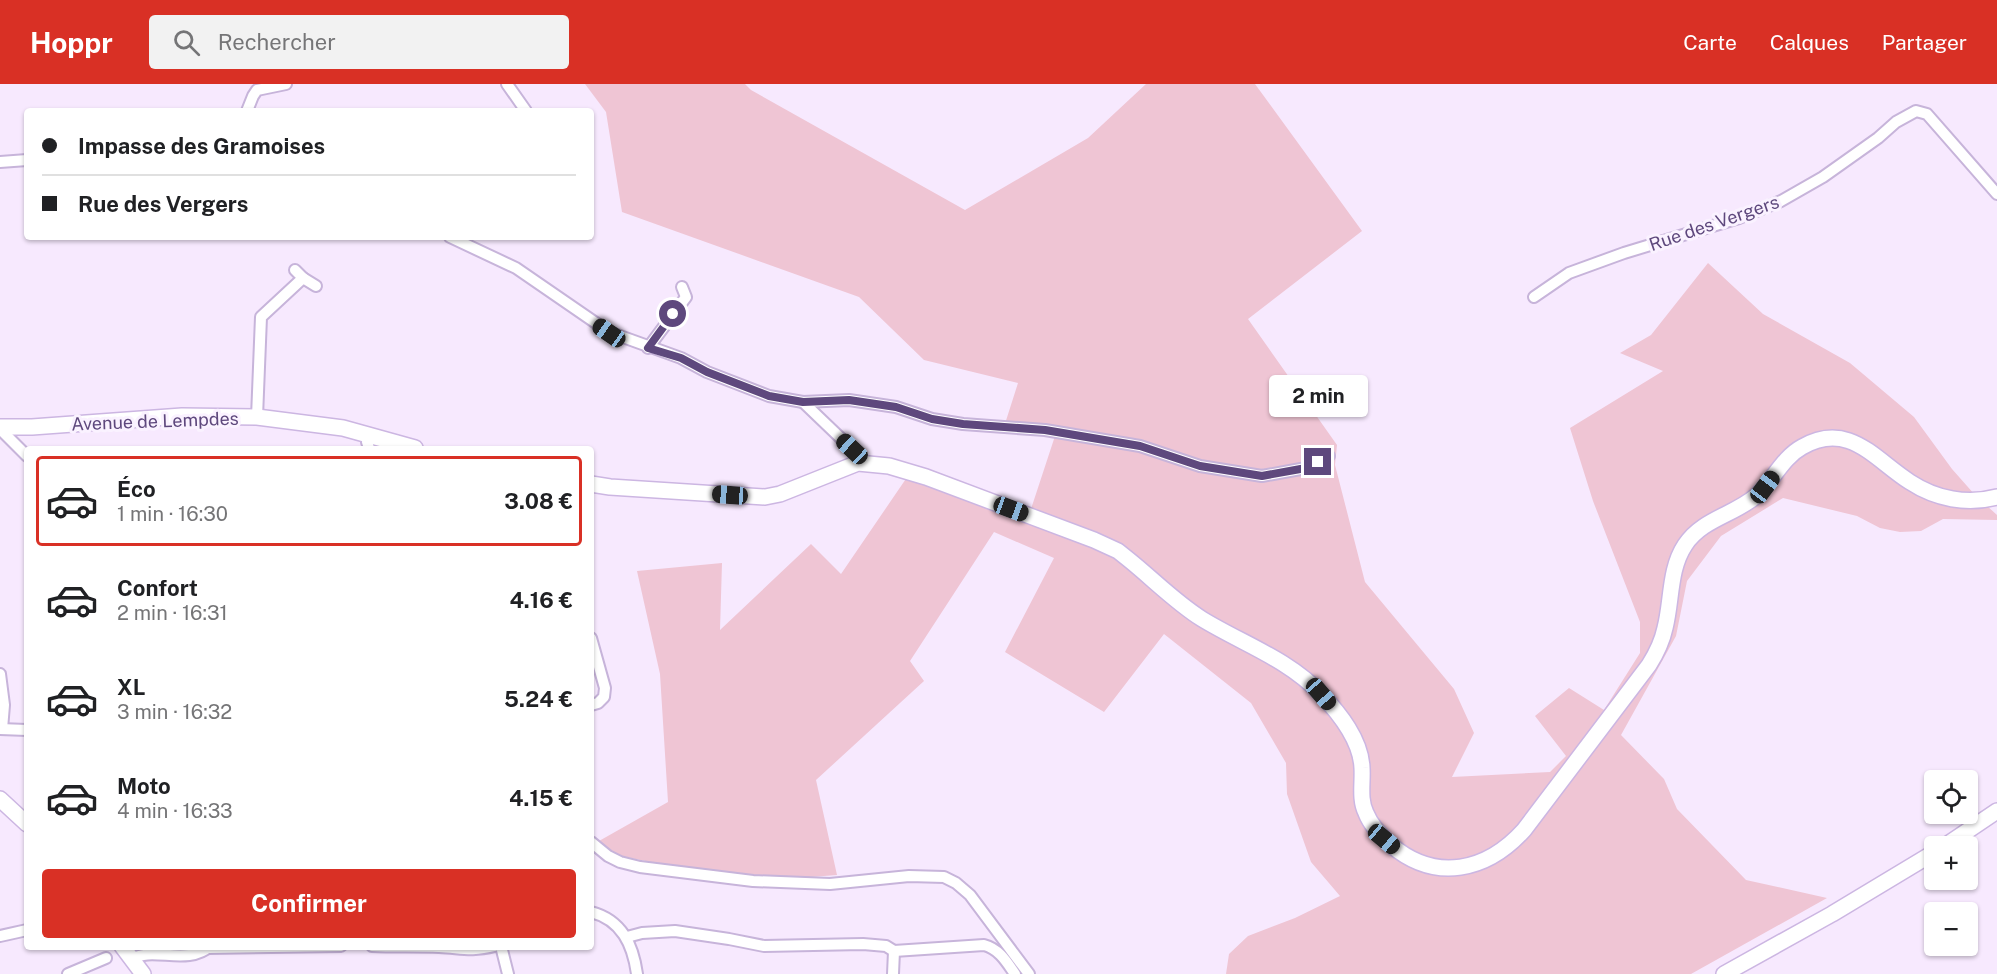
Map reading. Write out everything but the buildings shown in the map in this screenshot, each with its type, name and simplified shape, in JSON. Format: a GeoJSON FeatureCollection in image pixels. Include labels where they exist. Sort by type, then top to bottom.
{"type":"FeatureCollection","features":[{"type":"Feature","properties":{"kind":"street"},"geometry":{"type":"LineString","coordinates":[[248,108],[257,90],[286,84]]}},
{"type":"Feature","properties":{"kind":"street"},"geometry":{"type":"LineString","coordinates":[[507,84],[524,108]]}},
{"type":"Feature","properties":{"kind":"street","name":"Rue des Vergers"},"geometry":{"type":"LineString","coordinates":[[1534,297],[1569,273],[1624,253],[1739,218],[1781,201],[1823,177],[1878,138],[1896,122],[1916,111],[1927,114],[1997,194]]}},
{"type":"Feature","properties":{"kind":"street"},"geometry":{"type":"LineString","coordinates":[[0,162],[24,160]]}},
{"type":"Feature","properties":{"kind":"street"},"geometry":{"type":"LineString","coordinates":[[456,240],[516,268],[609,333],[681,358],[707,372],[769,396],[803,402],[849,400],[896,407],[932,419],[963,424],[1056,432],[1140,446],[1200,466],[1262,476],[1306,468],[1329,456]]}},
{"type":"Feature","properties":{"kind":"street"},"geometry":{"type":"LineString","coordinates":[[257,417],[261,317],[299,274],[316,286]]}},
{"type":"Feature","properties":{"kind":"street"},"geometry":{"type":"LineString","coordinates":[[648,348],[686,297],[682,287]]}},
{"type":"Feature","properties":{"kind":"street"},"geometry":{"type":"LineString","coordinates":[[803,402],[852,449],[858,463]]}},
{"type":"Feature","properties":{"kind":"street","name":"Avenue de Lempdes"},"geometry":{"type":"LineString","coordinates":[[0,428],[182,416],[257,417],[314,423],[369,442],[400,446]]}},
{"type":"Feature","properties":{"kind":"street"},"geometry":{"type":"LineString","coordinates":[[0,428],[23,452]]}},
{"type":"Feature","properties":{"kind":"street"},"geometry":{"type":"LineString","coordinates":[[18,428],[16,439],[23,452]]}},
{"type":"Feature","properties":{"kind":"street"},"geometry":{"type":"LineString","coordinates":[[594,485],[610,488],[765,497],[780,494],[858,463],[889,466],[1108,546],[1140,568],[1190,611],[1283,663],[1321,694],[1352,735],[1361,755],[1362,803],[1365,813],[1377,831],[1411,859],[1423,864],[1455,867],[1466,867],[1491,858],[1524,830],[1655,654],[1665,628],[1676,565],[1686,543],[1713,520],[1740,507],[1756,495],[1782,464],[1803,446],[1818,440],[1834,438],[1848,440],[1862,445],[1908,481],[1936,495],[1954,500],[1971,501],[1997,497]]}},
{"type":"Feature","properties":{"kind":"street"},"geometry":{"type":"LineString","coordinates":[[594,649],[605,688],[604,697],[594,704]]}},
{"type":"Feature","properties":{"kind":"street"},"geometry":{"type":"LineString","coordinates":[[0,674],[4,705],[1,729],[24,730]]}},
{"type":"Feature","properties":{"kind":"street"},"geometry":{"type":"LineString","coordinates":[[0,800],[24,822]]}},
{"type":"Feature","properties":{"kind":"street"},"geometry":{"type":"LineString","coordinates":[[1960,836],[1997,811]]}},
{"type":"Feature","properties":{"kind":"street"},"geometry":{"type":"LineString","coordinates":[[594,844],[608,856],[630,864],[753,882],[830,884],[909,876],[944,877],[970,895],[1029,974]]}},
{"type":"Feature","properties":{"kind":"street"},"geometry":{"type":"LineString","coordinates":[[1724,974],[1832,914],[1924,859]]}},
{"type":"Feature","properties":{"kind":"street"},"geometry":{"type":"LineString","coordinates":[[594,913],[608,920],[627,937],[637,974]]}},
{"type":"Feature","properties":{"kind":"street"},"geometry":{"type":"LineString","coordinates":[[0,936],[24,931]]}},
{"type":"Feature","properties":{"kind":"street"},"geometry":{"type":"LineString","coordinates":[[627,937],[642,933],[675,931],[764,946],[863,944],[886,946],[894,951],[984,945],[1000,953],[1015,974]]}},
{"type":"Feature","properties":{"kind":"street"},"geometry":{"type":"LineString","coordinates":[[125,950],[143,974]]}},
{"type":"Feature","properties":{"kind":"street"},"geometry":{"type":"LineString","coordinates":[[132,959],[141,956],[187,956],[206,950]]}},
{"type":"Feature","properties":{"kind":"street"},"geometry":{"type":"LineString","coordinates":[[460,950],[478,950]]}},
{"type":"Feature","properties":{"kind":"street"},"geometry":{"type":"LineString","coordinates":[[502,950],[508,974]]}},
{"type":"Feature","properties":{"kind":"street"},"geometry":{"type":"LineString","coordinates":[[893,974],[894,951]]}},
{"type":"Feature","properties":{"kind":"street"},"geometry":{"type":"LineString","coordinates":[[68,974],[106,958]]}},
{"type":"Feature","properties":{"kind":"shaded area"},"geometry":{"type":"Polygon","coordinates":[[[585,84],[745,84],[751,90],[965,210],[1088,138],[1146,84],[1255,84],[1362,231],[1248,319],[1337,445],[1335,465],[1365,582],[1454,689],[1474,733],[1452,777],[1550,772],[1566,756],[1535,716],[1569,688],[1604,710],[1640,653],[1640,622],[1593,501],[1570,428],[1663,371],[1620,353],[1651,335],[1708,263],[1763,314],[1850,363],[1914,417],[1952,469],[1997,515],[1997,520],[1943,519],[1921,531],[1900,532],[1880,528],[1857,516],[1783,498],[1721,536],[1687,581],[1676,636],[1621,735],[1664,779],[1677,809],[1746,880],[1827,898],[1691,974],[1226,974],[1229,954],[1248,936],[1295,918],[1340,896],[1311,862],[1287,794],[1286,763],[1251,703],[1164,634],[1104,712],[1005,652],[1054,558],[994,532],[910,661],[924,681],[816,780],[837,875],[784,879],[686,869],[610,854],[599,841],[668,802],[660,674],[637,571],[722,563],[720,630],[811,544],[841,574],[914,467],[1031,509],[1055,436],[1003,430],[1018,383],[924,360],[859,297],[622,212],[606,112],[585,84]]]}},
{"type":"Feature","properties":{"kind":"route"},"geometry":{"type":"LineString","coordinates":[[673,314],[648,348],[681,358],[707,372],[769,396],[803,402],[849,400],[896,407],[932,419],[963,424],[1045,430],[1083,436],[1140,446],[1200,466],[1262,476],[1306,468],[1318,462]]}}]}
